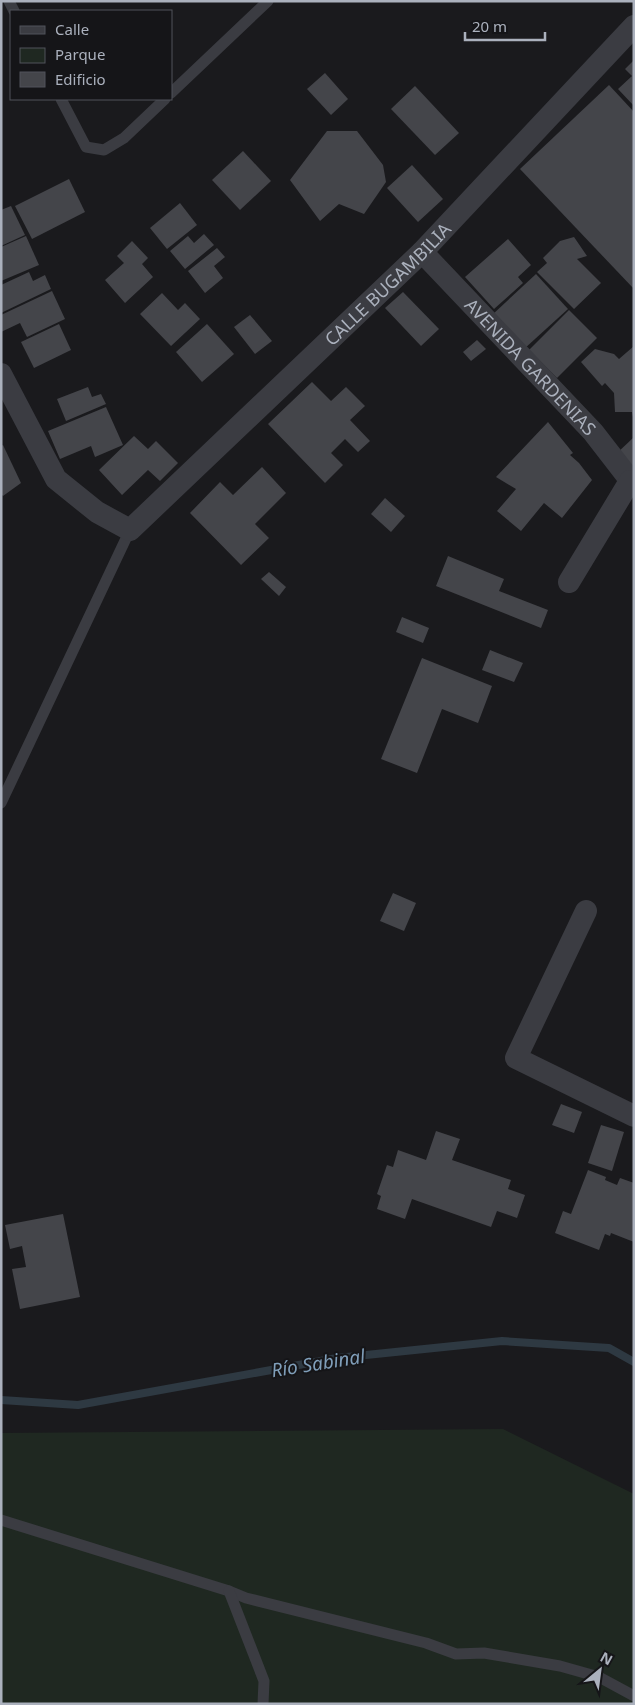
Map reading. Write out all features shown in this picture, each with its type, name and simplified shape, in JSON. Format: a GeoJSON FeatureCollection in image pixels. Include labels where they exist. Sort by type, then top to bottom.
{"type":"FeatureCollection","features":[{"type":"Feature","properties":{"kind":"street","name":"CALLE BUGAMBILIA"},"geometry":{"type":"LineString","coordinates":[[130,530],[422,252],[634,26]]}},
{"type":"Feature","properties":{"kind":"street","name":"AVENIDA GARDENIAS"},"geometry":{"type":"LineString","coordinates":[[422,252],[593,432],[632,483]]}},
{"type":"Feature","properties":{"kind":"street"},"geometry":{"type":"LineString","coordinates":[[1,374],[9,410],[56,479],[97,512],[130,530]]}},
{"type":"Feature","properties":{"kind":"street"},"geometry":{"type":"LineString","coordinates":[[569,582],[632,483]]}},
{"type":"Feature","properties":{"kind":"street"},"geometry":{"type":"LineString","coordinates":[[586,911],[516,1058],[634,1116]]}},
{"type":"Feature","properties":{"kind":"lane"},"geometry":{"type":"LineString","coordinates":[[172,92],[268,1]]}},
{"type":"Feature","properties":{"kind":"lane"},"geometry":{"type":"LineString","coordinates":[[62,100],[86,147],[104,150],[124,138],[164,100]]}},
{"type":"Feature","properties":{"kind":"lane"},"geometry":{"type":"LineString","coordinates":[[1,803],[130,530]]}},
{"type":"Feature","properties":{"kind":"lane"},"geometry":{"type":"LineString","coordinates":[[1,1520],[229,1591],[246,1598],[426,1643],[456,1654],[484,1653],[560,1666],[599,1677],[634,1696]]}},
{"type":"Feature","properties":{"kind":"lane"},"geometry":{"type":"LineString","coordinates":[[229,1591],[264,1681],[263,1704]]}},
{"type":"Feature","properties":{"kind":"green space"},"geometry":{"type":"Polygon","coordinates":[[[503,1429],[634,1494],[634,1704],[1,1704],[1,1433],[503,1429]]]}},
{"type":"Feature","properties":{"kind":"building"},"geometry":{"type":"Polygon","coordinates":[[[634,60],[634,106],[618,89],[632,76],[625,69],[634,60]]]}},
{"type":"Feature","properties":{"kind":"building"},"geometry":{"type":"Polygon","coordinates":[[[325,73],[348,99],[331,115],[307,89],[325,73]]]}},
{"type":"Feature","properties":{"kind":"building"},"geometry":{"type":"Polygon","coordinates":[[[609,85],[634,112],[634,289],[520,169],[609,85]]]}},
{"type":"Feature","properties":{"kind":"building"},"geometry":{"type":"Polygon","coordinates":[[[415,86],[459,133],[435,155],[391,109],[415,86]]]}},
{"type":"Feature","properties":{"kind":"building"},"geometry":{"type":"Polygon","coordinates":[[[327,131],[357,131],[383,165],[386,182],[364,214],[339,204],[320,221],[290,180],[327,131]]]}},
{"type":"Feature","properties":{"kind":"building"},"geometry":{"type":"Polygon","coordinates":[[[243,151],[271,181],[240,210],[212,180],[243,151]]]}},
{"type":"Feature","properties":{"kind":"building"},"geometry":{"type":"Polygon","coordinates":[[[412,165],[443,199],[418,222],[387,188],[412,165]]]}},
{"type":"Feature","properties":{"kind":"building"},"geometry":{"type":"Polygon","coordinates":[[[69,179],[85,212],[32,239],[15,206],[69,179]]]}},
{"type":"Feature","properties":{"kind":"building"},"geometry":{"type":"Polygon","coordinates":[[[180,203],[197,225],[167,249],[150,228],[180,203]]]}},
{"type":"Feature","properties":{"kind":"building"},"geometry":{"type":"Polygon","coordinates":[[[11,206],[25,235],[1,246],[1,210],[11,206]]]}},
{"type":"Feature","properties":{"kind":"building"},"geometry":{"type":"Polygon","coordinates":[[[204,234],[214,245],[185,269],[170,251],[188,236],[194,243],[204,234]]]}},
{"type":"Feature","properties":{"kind":"building"},"geometry":{"type":"Polygon","coordinates":[[[26,236],[39,265],[1,281],[1,247],[26,236]]]}},
{"type":"Feature","properties":{"kind":"building"},"geometry":{"type":"Polygon","coordinates":[[[574,237],[587,256],[577,259],[601,283],[574,309],[537,272],[547,263],[543,258],[560,241],[574,237]]]}},
{"type":"Feature","properties":{"kind":"building"},"geometry":{"type":"Polygon","coordinates":[[[508,239],[531,265],[518,277],[523,283],[494,309],[465,277],[508,239]]]}},
{"type":"Feature","properties":{"kind":"building"},"geometry":{"type":"Polygon","coordinates":[[[132,241],[148,258],[142,264],[153,277],[125,303],[105,280],[124,263],[117,256],[132,241]]]}},
{"type":"Feature","properties":{"kind":"building"},"geometry":{"type":"Polygon","coordinates":[[[217,248],[225,257],[214,266],[223,278],[205,293],[188,271],[217,248]]]}},
{"type":"Feature","properties":{"kind":"building"},"geometry":{"type":"Polygon","coordinates":[[[29,272],[33,281],[45,275],[51,289],[1,313],[1,285],[29,272]]]}},
{"type":"Feature","properties":{"kind":"building"},"geometry":{"type":"Polygon","coordinates":[[[536,274],[568,309],[524,349],[492,315],[536,274]]]}},
{"type":"Feature","properties":{"kind":"building"},"geometry":{"type":"Polygon","coordinates":[[[52,291],[65,319],[27,337],[20,323],[1,332],[1,315],[52,291]]]}},
{"type":"Feature","properties":{"kind":"building"},"geometry":{"type":"Polygon","coordinates":[[[403,292],[439,329],[421,346],[385,308],[403,292]]]}},
{"type":"Feature","properties":{"kind":"building"},"geometry":{"type":"Polygon","coordinates":[[[162,293],[178,310],[185,303],[200,319],[171,346],[140,314],[162,293]]]}},
{"type":"Feature","properties":{"kind":"building"},"geometry":{"type":"Polygon","coordinates":[[[569,310],[597,338],[557,378],[529,350],[569,310]]]}},
{"type":"Feature","properties":{"kind":"building"},"geometry":{"type":"Polygon","coordinates":[[[250,315],[272,341],[255,354],[234,327],[250,315]]]}},
{"type":"Feature","properties":{"kind":"building"},"geometry":{"type":"Polygon","coordinates":[[[59,324],[71,350],[34,368],[21,342],[59,324]]]}},
{"type":"Feature","properties":{"kind":"building"},"geometry":{"type":"Polygon","coordinates":[[[207,324],[234,354],[202,382],[176,352],[207,324]]]}},
{"type":"Feature","properties":{"kind":"building"},"geometry":{"type":"Polygon","coordinates":[[[477,340],[486,349],[471,361],[463,352],[477,340]]]}},
{"type":"Feature","properties":{"kind":"building"},"geometry":{"type":"Polygon","coordinates":[[[634,346],[633,417],[632,412],[615,412],[614,393],[605,383],[602,386],[581,362],[595,349],[614,354],[619,359],[634,346]]]}},
{"type":"Feature","properties":{"kind":"building"},"geometry":{"type":"Polygon","coordinates":[[[312,382],[331,401],[346,387],[365,406],[350,420],[370,441],[358,452],[345,439],[331,453],[343,465],[325,483],[268,424],[312,382]]]}},
{"type":"Feature","properties":{"kind":"building"},"geometry":{"type":"Polygon","coordinates":[[[88,387],[92,397],[101,394],[106,404],[66,421],[57,399],[88,387]]]}},
{"type":"Feature","properties":{"kind":"building"},"geometry":{"type":"Polygon","coordinates":[[[106,407],[123,445],[95,457],[91,446],[60,459],[48,431],[106,407]]]}},
{"type":"Feature","properties":{"kind":"building"},"geometry":{"type":"Polygon","coordinates":[[[548,422],[573,453],[570,455],[592,480],[562,518],[544,503],[521,531],[497,511],[516,489],[496,477],[548,422]]]}},
{"type":"Feature","properties":{"kind":"building"},"geometry":{"type":"Polygon","coordinates":[[[134,436],[148,449],[156,441],[178,463],[160,481],[148,470],[122,495],[99,470],[134,436]]]}},
{"type":"Feature","properties":{"kind":"building"},"geometry":{"type":"Polygon","coordinates":[[[634,437],[634,476],[615,455],[634,437]]]}},
{"type":"Feature","properties":{"kind":"building"},"geometry":{"type":"Polygon","coordinates":[[[3,445],[21,483],[3,496],[1,494],[1,446],[3,445]]]}},
{"type":"Feature","properties":{"kind":"building"},"geometry":{"type":"Polygon","coordinates":[[[262,467],[286,493],[255,524],[269,538],[241,565],[190,513],[220,482],[233,495],[262,467]]]}},
{"type":"Feature","properties":{"kind":"building"},"geometry":{"type":"Polygon","coordinates":[[[385,498],[405,516],[391,532],[371,514],[385,498]]]}},
{"type":"Feature","properties":{"kind":"building"},"geometry":{"type":"Polygon","coordinates":[[[448,556],[504,579],[499,591],[548,610],[541,628],[436,586],[448,556]]]}},
{"type":"Feature","properties":{"kind":"building"},"geometry":{"type":"Polygon","coordinates":[[[269,572],[286,587],[279,596],[261,579],[269,572]]]}},
{"type":"Feature","properties":{"kind":"building"},"geometry":{"type":"Polygon","coordinates":[[[402,617],[429,628],[423,643],[396,632],[402,617]]]}},
{"type":"Feature","properties":{"kind":"building"},"geometry":{"type":"Polygon","coordinates":[[[490,650],[523,663],[514,682],[482,670],[490,650]]]}},
{"type":"Feature","properties":{"kind":"building"},"geometry":{"type":"Polygon","coordinates":[[[422,658],[492,686],[478,723],[442,709],[417,773],[381,759],[422,658]]]}},
{"type":"Feature","properties":{"kind":"building"},"geometry":{"type":"Polygon","coordinates":[[[393,893],[416,903],[404,931],[380,921],[393,893]]]}},
{"type":"Feature","properties":{"kind":"building"},"geometry":{"type":"Polygon","coordinates":[[[561,1104],[582,1112],[574,1133],[552,1125],[561,1104]]]}},
{"type":"Feature","properties":{"kind":"building"},"geometry":{"type":"Polygon","coordinates":[[[601,1125],[624,1132],[612,1171],[588,1163],[601,1125]]]}},
{"type":"Feature","properties":{"kind":"building"},"geometry":{"type":"Polygon","coordinates":[[[436,1131],[460,1139],[452,1160],[511,1180],[508,1189],[525,1195],[517,1218],[497,1211],[491,1227],[412,1199],[405,1219],[377,1209],[381,1196],[377,1194],[387,1165],[393,1167],[398,1150],[426,1160],[436,1131]]]}},
{"type":"Feature","properties":{"kind":"building"},"geometry":{"type":"Polygon","coordinates":[[[588,1170],[606,1177],[605,1180],[617,1185],[620,1178],[634,1183],[634,1242],[611,1233],[610,1236],[605,1234],[599,1250],[555,1233],[563,1211],[571,1214],[588,1170]]]}},
{"type":"Feature","properties":{"kind":"building"},"geometry":{"type":"Polygon","coordinates":[[[63,1214],[80,1297],[20,1309],[12,1269],[26,1267],[22,1246],[10,1249],[5,1225],[63,1214]]]}},
{"type":"Feature","properties":{"kind":"waterway","name":"Río Sabinal"},"geometry":{"type":"LineString","coordinates":[[1,1400],[78,1405],[337,1358],[502,1341],[609,1348],[634,1362]]}}]}
